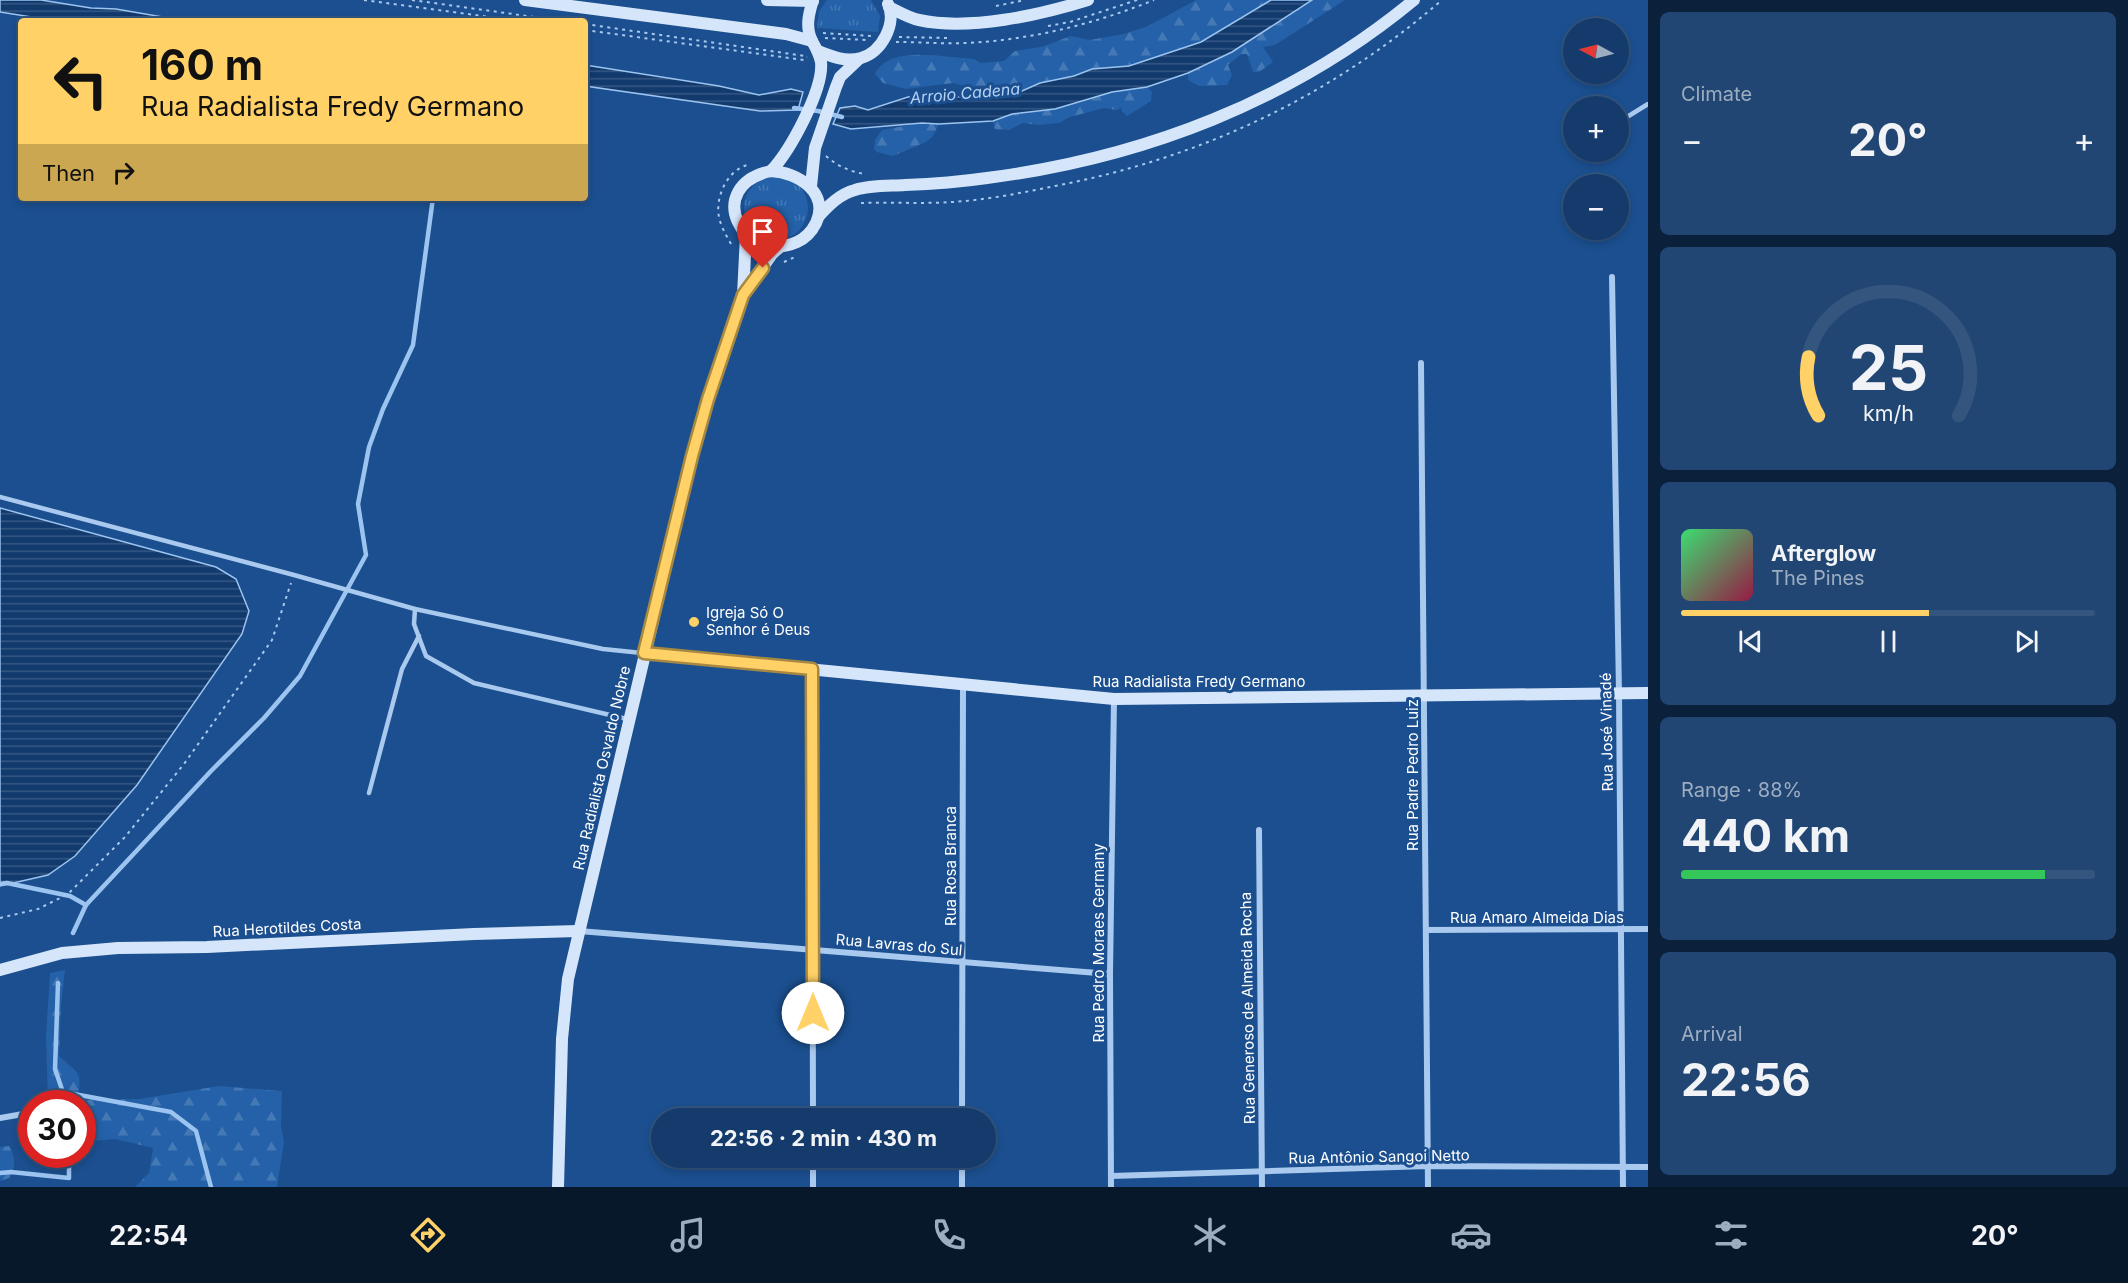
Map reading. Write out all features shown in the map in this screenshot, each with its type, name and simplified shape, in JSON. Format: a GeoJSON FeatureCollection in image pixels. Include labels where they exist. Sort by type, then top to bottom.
{"type":"FeatureCollection","features":[{"type":"Feature","properties":{"kind":"street"},"geometry":{"type":"LineString","coordinates":[[525,0],[786,34],[818,45],[843,60],[859,59]]}},
{"type":"Feature","properties":{"kind":"street"},"geometry":{"type":"LineString","coordinates":[[767,0],[813,0],[808,28],[818,45],[821,69],[800,131],[782,159],[771,171],[750,179],[741,186],[736,195],[735,216],[746,235],[763,244],[781,246],[799,242],[812,231],[819,216],[831,203],[856,189],[963,182],[1094,159],[1134,148],[1234,112],[1292,83],[1363,40],[1414,0]]}},
{"type":"Feature","properties":{"kind":"street"},"geometry":{"type":"LineString","coordinates":[[887,4],[916,19],[966,23],[1040,13],[1088,0]]}},
{"type":"Feature","properties":{"kind":"street"},"geometry":{"type":"LineString","coordinates":[[819,216],[820,206],[811,186],[818,138],[840,77],[859,59],[872,51],[890,29],[892,22],[887,4]]}},
{"type":"Feature","properties":{"kind":"street"},"geometry":{"type":"LineString","coordinates":[[771,171],[794,175],[811,186]]}},
{"type":"Feature","properties":{"kind":"street","name":"Rua Radialista Osvaldo Nobre"},"geometry":{"type":"LineString","coordinates":[[558,1187],[563,1029],[568,979],[692,456],[708,399],[743,295],[746,235]]}},
{"type":"Feature","properties":{"kind":"street","name":"Rua Radialista Osvaldo Nobre"},"geometry":{"type":"LineString","coordinates":[[743,295],[772,254],[781,246]]}},
{"type":"Feature","properties":{"kind":"street","name":"Rua José Vinadé"},"geometry":{"type":"LineString","coordinates":[[1612,278],[1622,930],[1623,1187]]}},
{"type":"Feature","properties":{"kind":"street","name":"Rua Padre Pedro Luiz"},"geometry":{"type":"LineString","coordinates":[[1421,363],[1428,1187]]}},
{"type":"Feature","properties":{"kind":"street","name":"Rua Radialista Fredy Germano"},"geometry":{"type":"LineString","coordinates":[[644,653],[1114,699],[1648,693]]}},
{"type":"Feature","properties":{"kind":"street"},"geometry":{"type":"LineString","coordinates":[[812,669],[813,1108]]}},
{"type":"Feature","properties":{"kind":"street","name":"Rua Rosa Branca"},"geometry":{"type":"LineString","coordinates":[[962,1108],[963,684]]}},
{"type":"Feature","properties":{"kind":"street","name":"Rua Pedro Moraes Germany"},"geometry":{"type":"LineString","coordinates":[[1111,1187],[1110,974],[1114,699]]}},
{"type":"Feature","properties":{"kind":"street","name":"Rua Generoso de Almeida Rocha"},"geometry":{"type":"LineString","coordinates":[[1259,830],[1262,1187]]}},
{"type":"Feature","properties":{"kind":"street","name":"Rua Amaro Almeida Dias"},"geometry":{"type":"LineString","coordinates":[[1426,930],[1648,929]]}},
{"type":"Feature","properties":{"kind":"street","name":"Rua Lavras do Sul"},"geometry":{"type":"LineString","coordinates":[[578,931],[1110,974]]}},
{"type":"Feature","properties":{"kind":"street","name":"Rua Herotildes Costa"},"geometry":{"type":"LineString","coordinates":[[0,970],[62,953],[118,948],[207,947],[578,931]]}},
{"type":"Feature","properties":{"kind":"street"},"geometry":{"type":"LineString","coordinates":[[0,1118],[18,1115]]}},
{"type":"Feature","properties":{"kind":"street","name":"Rua Antônio Sangoi Netto"},"geometry":{"type":"LineString","coordinates":[[1111,1176],[1428,1166],[1648,1167]]}},
{"type":"Feature","properties":{"kind":"street"},"geometry":{"type":"LineString","coordinates":[[813,1168],[813,1187]]}},
{"type":"Feature","properties":{"kind":"street"},"geometry":{"type":"LineString","coordinates":[[962,1168],[962,1187]]}},
{"type":"Feature","properties":{"kind":"lane"},"geometry":{"type":"LineString","coordinates":[[1629,115],[1648,104]]}},
{"type":"Feature","properties":{"kind":"lane"},"geometry":{"type":"LineString","coordinates":[[0,497],[415,609],[603,649],[644,653]]}},
{"type":"Feature","properties":{"kind":"lane"},"geometry":{"type":"LineString","coordinates":[[415,609],[414,624],[426,656],[474,683],[629,719]]}},
{"type":"Feature","properties":{"kind":"lane"},"geometry":{"type":"LineString","coordinates":[[369,793],[402,669],[418,636]]}},
{"type":"Feature","properties":{"kind":"path"},"geometry":{"type":"LineString","coordinates":[[364,0],[497,18]]}},
{"type":"Feature","properties":{"kind":"path"},"geometry":{"type":"LineString","coordinates":[[412,0],[541,18]]}},
{"type":"Feature","properties":{"kind":"path"},"geometry":{"type":"LineString","coordinates":[[991,7],[1025,0]]}},
{"type":"Feature","properties":{"kind":"path"},"geometry":{"type":"LineString","coordinates":[[588,24],[803,54]]}},
{"type":"Feature","properties":{"kind":"path"},"geometry":{"type":"LineString","coordinates":[[588,30],[804,60],[818,45]]}},
{"type":"Feature","properties":{"kind":"path"},"geometry":{"type":"LineString","coordinates":[[822,33],[875,36]]}},
{"type":"Feature","properties":{"kind":"path"},"geometry":{"type":"LineString","coordinates":[[891,42],[896,37]]}},
{"type":"Feature","properties":{"kind":"path"},"geometry":{"type":"LineString","coordinates":[[824,153],[836,165],[865,174]]}},
{"type":"Feature","properties":{"kind":"path"},"geometry":{"type":"LineString","coordinates":[[0,918],[38,909],[68,894],[125,837],[184,764],[272,640],[294,575]]}},
{"type":"Feature","properties":{"kind":"green space"},"geometry":{"type":"Polygon","coordinates":[[[827,0],[871,0],[880,16],[878,32],[817,28],[819,11],[827,0]]]}},
{"type":"Feature","properties":{"kind":"green space"},"geometry":{"type":"Polygon","coordinates":[[[1196,0],[1271,0],[1201,42],[1129,66],[1092,69],[1074,76],[1040,83],[1013,95],[994,87],[980,90],[953,83],[906,89],[883,83],[875,74],[882,65],[905,56],[935,55],[974,59],[981,63],[1004,61],[1015,51],[1041,47],[1071,36],[1090,40],[1124,34],[1148,26],[1196,0]]]}},
{"type":"Feature","properties":{"kind":"green space"},"geometry":{"type":"Polygon","coordinates":[[[1312,0],[1345,0],[1275,45],[1263,47],[1273,62],[1259,72],[1253,72],[1247,54],[1241,54],[1228,65],[1232,75],[1227,85],[1199,86],[1188,80],[1188,73],[1232,52],[1312,0]]]}},
{"type":"Feature","properties":{"kind":"green space"},"geometry":{"type":"Polygon","coordinates":[[[1147,87],[1152,92],[1151,101],[1127,116],[1121,110],[1122,107],[1117,110],[1104,108],[1070,117],[1059,123],[1038,125],[1023,123],[1009,130],[995,129],[993,121],[1012,114],[1055,109],[1112,92],[1147,87]]]}},
{"type":"Feature","properties":{"kind":"green space"},"geometry":{"type":"Polygon","coordinates":[[[922,123],[939,124],[933,136],[926,142],[893,156],[874,149],[875,140],[882,130],[922,123]]]}},
{"type":"Feature","properties":{"kind":"green space"},"geometry":{"type":"Polygon","coordinates":[[[776,176],[788,178],[799,185],[806,196],[808,208],[806,220],[799,231],[788,238],[776,240],[764,238],[753,231],[746,220],[744,208],[746,196],[753,185],[764,178],[776,176]]]}},
{"type":"Feature","properties":{"kind":"green space"},"geometry":{"type":"Polygon","coordinates":[[[65,970],[59,1056],[78,1074],[79,1090],[48,1090],[46,1036],[50,973],[65,970]]]}},
{"type":"Feature","properties":{"kind":"green space"},"geometry":{"type":"Polygon","coordinates":[[[219,1086],[282,1091],[281,1127],[284,1142],[277,1187],[135,1187],[149,1173],[153,1148],[115,1139],[96,1141],[96,1100],[139,1099],[219,1086]]]}},
{"type":"Feature","properties":{"kind":"green space"},"geometry":{"type":"Polygon","coordinates":[[[9,1146],[14,1158],[13,1170],[9,1178],[0,1181],[0,1147],[9,1146]]]}},
{"type":"Feature","properties":{"kind":"shaded area"},"geometry":{"type":"Polygon","coordinates":[[[0,0],[41,0],[168,18],[38,18],[0,12],[0,0]]]}},
{"type":"Feature","properties":{"kind":"shaded area","name":"Arroio Cadena"},"geometry":{"type":"Polygon","coordinates":[[[1271,0],[1312,0],[1232,52],[1188,73],[1147,87],[1112,92],[1055,109],[1012,114],[993,121],[922,123],[851,129],[833,124],[840,108],[855,106],[868,110],[908,97],[1013,95],[1040,83],[1074,76],[1092,69],[1129,66],[1201,42],[1271,0]]]}},
{"type":"Feature","properties":{"kind":"shaded area"},"geometry":{"type":"Polygon","coordinates":[[[588,65],[719,86],[759,95],[791,89],[803,92],[798,110],[760,111],[588,86],[588,65]]]}},
{"type":"Feature","properties":{"kind":"shaded area"},"geometry":{"type":"Polygon","coordinates":[[[0,508],[216,567],[236,579],[249,611],[242,634],[137,785],[75,856],[48,875],[0,886],[0,508]]]}},
{"type":"Feature","properties":{"kind":"waterway","name":"Arroio Cadena"},"geometry":{"type":"LineString","coordinates":[[794,108],[842,117]]}},
{"type":"Feature","properties":{"kind":"waterway"},"geometry":{"type":"LineString","coordinates":[[73,933],[86,905],[211,771],[264,718],[300,676],[366,555],[358,504],[369,447],[383,409],[413,345],[433,201]]}},
{"type":"Feature","properties":{"kind":"waterway"},"geometry":{"type":"LineString","coordinates":[[0,884],[7,883],[70,896],[86,905]]}},
{"type":"Feature","properties":{"kind":"waterway"},"geometry":{"type":"LineString","coordinates":[[58,983],[55,1069],[62,1090]]}},
{"type":"Feature","properties":{"kind":"waterway"},"geometry":{"type":"LineString","coordinates":[[96,1098],[171,1112],[196,1131],[211,1187]]}},
{"type":"Feature","properties":{"kind":"waterway"},"geometry":{"type":"LineString","coordinates":[[0,1173],[69,1178],[69,1168]]}},
{"type":"Feature","properties":{"kind":"place","name":"Igreja Só O Senhor é Deus"},"geometry":{"type":"Point","coordinates":[694,622]}},
{"type":"Feature","properties":{"kind":"route"},"geometry":{"type":"LineString","coordinates":[[763,268],[743,295],[708,399],[644,653],[812,669],[813,1013]]}}]}
